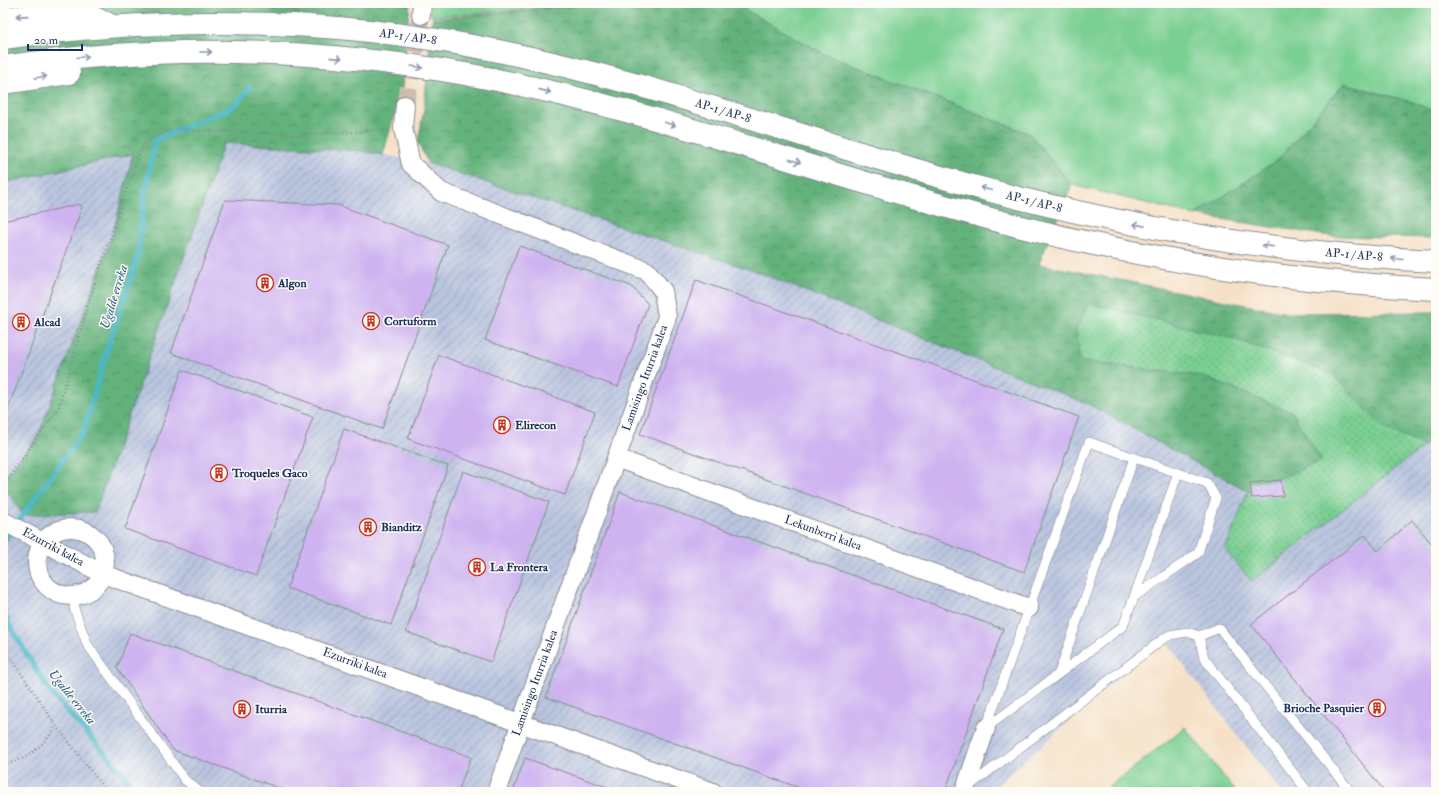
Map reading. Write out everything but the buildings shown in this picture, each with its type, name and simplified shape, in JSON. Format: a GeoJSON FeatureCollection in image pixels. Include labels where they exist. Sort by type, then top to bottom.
{"type":"FeatureCollection","features":[{"type":"Feature","properties":{"kind":"highway"},"geometry":{"type":"LineString","coordinates":[[3,18],[81,12],[114,26]]}},
{"type":"Feature","properties":{"kind":"highway","name":"AP-1 / AP-8"},"geometry":{"type":"LineString","coordinates":[[3,38],[114,26],[214,24],[292,25],[416,37],[537,59],[657,90],[916,169],[1051,206],[1195,235],[1268,246],[1341,254],[1436,261]]}},
{"type":"Feature","properties":{"kind":"highway"},"geometry":{"type":"LineString","coordinates":[[3,67],[60,59],[167,52],[289,54],[410,66],[470,75],[545,91],[649,117],[923,200],[1052,234],[1191,262],[1264,273],[1338,282],[1436,289]]}},
{"type":"Feature","properties":{"kind":"highway"},"geometry":{"type":"LineString","coordinates":[[3,83],[52,75],[140,65],[167,52]]}},
{"type":"Feature","properties":{"kind":"street","name":"Lamisingo Iturria kalea"},"geometry":{"type":"LineString","coordinates":[[405,105],[403,128],[411,164],[441,192],[648,271],[663,291],[667,317],[496,792]]}},
{"type":"Feature","properties":{"kind":"street","name":"Lekunberri kalea"},"geometry":{"type":"LineString","coordinates":[[616,458],[1029,608]]}},
{"type":"Feature","properties":{"kind":"street","name":"Ezurriki kalea"},"geometry":{"type":"LineString","coordinates":[[3,521],[103,574],[521,722],[713,792]]}},
{"type":"Feature","properties":{"kind":"street"},"geometry":{"type":"LineString","coordinates":[[61,528],[78,528],[87,531],[95,537],[103,550],[105,563],[103,574],[93,588],[76,596],[64,596],[49,589],[41,579],[36,564],[37,555],[43,541],[49,535],[61,528]]}},
{"type":"Feature","properties":{"kind":"street"},"geometry":{"type":"LineString","coordinates":[[964,791],[986,728]]}},
{"type":"Feature","properties":{"kind":"lane"},"geometry":{"type":"LineString","coordinates":[[986,728],[1089,442],[1207,483],[1216,498],[1198,553],[1134,597]]}},
{"type":"Feature","properties":{"kind":"lane"},"geometry":{"type":"LineString","coordinates":[[1059,673],[1134,458]]}},
{"type":"Feature","properties":{"kind":"lane"},"geometry":{"type":"LineString","coordinates":[[986,728],[1123,626],[1178,473]]}},
{"type":"Feature","properties":{"kind":"lane"},"geometry":{"type":"LineString","coordinates":[[76,596],[74,608],[87,644],[186,780],[200,792]]}},
{"type":"Feature","properties":{"kind":"lane"},"geometry":{"type":"LineString","coordinates":[[964,791],[1163,639],[1170,635],[1187,632],[1199,636],[1219,628],[1351,792]]}},
{"type":"Feature","properties":{"kind":"lane"},"geometry":{"type":"LineString","coordinates":[[1199,636],[1204,658],[1308,792]]}},
{"type":"Feature","properties":{"kind":"path"},"geometry":{"type":"LineString","coordinates":[[3,485],[58,409],[92,288],[124,202],[140,151],[147,142],[157,135],[175,129],[286,135],[359,132],[385,128],[403,128]]}},
{"type":"Feature","properties":{"kind":"path"},"geometry":{"type":"LineString","coordinates":[[3,646],[55,724],[107,792]]}},
{"type":"Feature","properties":{"kind":"path"},"geometry":{"type":"LineString","coordinates":[[3,764],[12,763],[40,746],[50,734],[55,724]]}},
{"type":"Feature","properties":{"kind":"shaded area"},"geometry":{"type":"Polygon","coordinates":[[[242,129],[428,163],[755,271],[1088,404],[1248,491],[1225,550],[1252,581],[1436,437],[1436,792],[1281,792],[1163,638],[989,792],[3,792],[3,183],[242,129]]]}},
{"type":"Feature","properties":{"kind":"green space"},"geometry":{"type":"Polygon","coordinates":[[[3,3],[410,3],[402,87],[383,155],[361,151],[224,143],[95,512],[23,515],[3,485],[3,480],[39,434],[113,234],[133,154],[3,183],[3,3]]]}},
{"type":"Feature","properties":{"kind":"green space"},"geometry":{"type":"Polygon","coordinates":[[[427,3],[598,3],[432,17],[427,3]]]}},
{"type":"Feature","properties":{"kind":"green space"},"geometry":{"type":"Polygon","coordinates":[[[608,3],[733,3],[824,54],[1030,134],[1072,185],[1039,264],[1286,313],[1436,312],[1436,437],[1424,446],[1384,429],[1332,374],[1234,339],[1080,361],[1201,376],[1292,412],[1322,461],[1248,491],[1088,404],[755,271],[428,163],[418,143],[424,109],[432,19],[608,3]]]}},
{"type":"Feature","properties":{"kind":"green space"},"geometry":{"type":"Polygon","coordinates":[[[733,3],[1436,3],[1436,113],[1415,103],[1344,83],[1278,160],[1195,215],[1072,185],[1030,134],[824,54],[733,3]]]}},
{"type":"Feature","properties":{"kind":"green space"},"geometry":{"type":"Polygon","coordinates":[[[1344,84],[1415,103],[1436,113],[1436,238],[1330,236],[1195,215],[1278,160],[1344,84]]]}},
{"type":"Feature","properties":{"kind":"green space"},"geometry":{"type":"Polygon","coordinates":[[[1088,303],[1234,339],[1332,374],[1384,428],[1424,446],[1252,581],[1225,550],[1248,491],[1322,461],[1292,412],[1201,376],[1080,361],[1076,329],[1088,303]]]}},
{"type":"Feature","properties":{"kind":"green space"},"geometry":{"type":"Polygon","coordinates":[[[1185,727],[1236,792],[1103,792],[1185,727]]]}},
{"type":"Feature","properties":{"kind":"waterway","name":"Ugalde erreka"},"geometry":{"type":"LineString","coordinates":[[3,542],[83,433],[107,350],[138,257],[145,194],[155,140],[233,107],[250,88]]}},
{"type":"Feature","properties":{"kind":"waterway","name":"Ugalde erreka"},"geometry":{"type":"LineString","coordinates":[[3,607],[9,625],[50,692],[112,761],[137,792]]}},
{"type":"Feature","properties":{"kind":"tunnel"},"geometry":{"type":"LineString","coordinates":[[405,105],[421,15]]}},
{"type":"Feature","properties":{"kind":"place","name":"Algon"},"geometry":{"type":"Point","coordinates":[265,283]}},
{"type":"Feature","properties":{"kind":"place","name":"Cortuform"},"geometry":{"type":"Point","coordinates":[371,321]}},
{"type":"Feature","properties":{"kind":"place","name":"Alcad"},"geometry":{"type":"Point","coordinates":[21,322]}},
{"type":"Feature","properties":{"kind":"place","name":"Elirecon"},"geometry":{"type":"Point","coordinates":[502,425]}},
{"type":"Feature","properties":{"kind":"place","name":"Troqueles Gaco"},"geometry":{"type":"Point","coordinates":[219,473]}},
{"type":"Feature","properties":{"kind":"place","name":"Bianditz"},"geometry":{"type":"Point","coordinates":[368,527]}},
{"type":"Feature","properties":{"kind":"place","name":"La Frontera"},"geometry":{"type":"Point","coordinates":[477,567]}},
{"type":"Feature","properties":{"kind":"place","name":"Brioche Pasquier"},"geometry":{"type":"Point","coordinates":[1377,708]}},
{"type":"Feature","properties":{"kind":"place","name":"Iturria"},"geometry":{"type":"Point","coordinates":[242,709]}}]}
